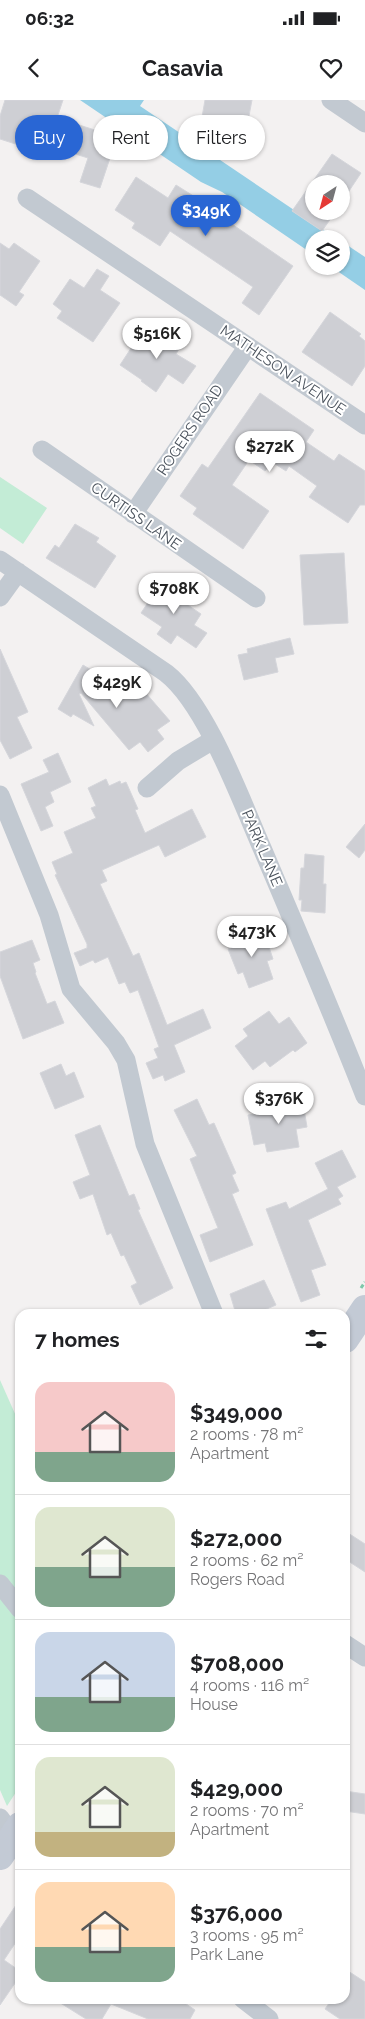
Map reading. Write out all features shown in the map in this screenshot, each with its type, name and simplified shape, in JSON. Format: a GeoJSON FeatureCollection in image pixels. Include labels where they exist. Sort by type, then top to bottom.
{"type":"FeatureCollection","features":[{"type":"Feature","properties":{"kind":"main road"},"geometry":{"type":"LineString","coordinates":[[350,1332],[365,1309]]}},
{"type":"Feature","properties":{"kind":"street"},"geometry":{"type":"LineString","coordinates":[[331,100],[365,123]]}},
{"type":"Feature","properties":{"kind":"street","name":"MATHESON AVENUE"},"geometry":{"type":"LineString","coordinates":[[27,198],[365,425]]}},
{"type":"Feature","properties":{"kind":"street","name":"ROGERS ROAD"},"geometry":{"type":"LineString","coordinates":[[133,514],[248,346]]}},
{"type":"Feature","properties":{"kind":"street","name":"CURTISS LANE"},"geometry":{"type":"LineString","coordinates":[[42,450],[256,598]]}},
{"type":"Feature","properties":{"kind":"street","name":"PARK LANE"},"geometry":{"type":"LineString","coordinates":[[0,560],[174,679],[194,707],[213,740],[245,809],[318,977],[365,1096]]}},
{"type":"Feature","properties":{"kind":"street"},"geometry":{"type":"LineString","coordinates":[[0,598],[18,572]]}},
{"type":"Feature","properties":{"kind":"street"},"geometry":{"type":"LineString","coordinates":[[147,788],[178,760],[213,740]]}},
{"type":"Feature","properties":{"kind":"street"},"geometry":{"type":"LineString","coordinates":[[0,795],[49,915],[71,989],[116,1043],[126,1060],[145,1144],[212,1309]]}},
{"type":"Feature","properties":{"kind":"street"},"geometry":{"type":"LineString","coordinates":[[0,1584],[15,1604]]}},
{"type":"Feature","properties":{"kind":"street"},"geometry":{"type":"LineString","coordinates":[[350,1647],[365,1657]]}},
{"type":"Feature","properties":{"kind":"street"},"geometry":{"type":"LineString","coordinates":[[250,2004],[269,2019]]}},
{"type":"Feature","properties":{"kind":"green space"},"geometry":{"type":"Polygon","coordinates":[[[0,477],[47,508],[23,544],[0,528],[0,477]]]}},
{"type":"Feature","properties":{"kind":"green space"},"geometry":{"type":"Polygon","coordinates":[[[0,1380],[15,1414],[15,1794],[7,1806],[0,1790],[0,1380]]]}},
{"type":"Feature","properties":{"kind":"water"},"geometry":{"type":"Polygon","coordinates":[[[80,100],[144,100],[140,106],[153,115],[102,115],[80,100]]]}},
{"type":"Feature","properties":{"kind":"water"},"geometry":{"type":"Polygon","coordinates":[[[168,125],[178,132],[178,160],[220,160],[305,217],[305,220],[309,220],[324,230],[305,230],[305,249],[222,192],[201,182],[168,160],[168,125]]]}},
{"type":"Feature","properties":{"kind":"water"},"geometry":{"type":"Polygon","coordinates":[[[350,247],[365,257],[365,290],[343,275],[350,275],[350,247]]]}},
{"type":"Feature","properties":{"kind":"building"},"geometry":{"type":"Polygon","coordinates":[[[5,100],[63,100],[58,115],[15,115],[15,144],[0,139],[0,116],[5,100]]]}},
{"type":"Feature","properties":{"kind":"building"},"geometry":{"type":"Polygon","coordinates":[[[205,100],[252,100],[249,115],[202,115],[205,100]]]}},
{"type":"Feature","properties":{"kind":"building"},"geometry":{"type":"Polygon","coordinates":[[[83,126],[93,129],[93,160],[109,160],[100,188],[80,182],[88,158],[83,156],[83,126]]]}},
{"type":"Feature","properties":{"kind":"building"},"geometry":{"type":"Polygon","coordinates":[[[332,154],[361,173],[350,190],[350,175],[317,175],[332,154]]]}},
{"type":"Feature","properties":{"kind":"building"},"geometry":{"type":"Polygon","coordinates":[[[136,177],[168,198],[176,185],[211,207],[210,209],[293,266],[259,315],[242,303],[253,287],[170,231],[160,246],[132,228],[135,223],[115,210],[136,177]]]}},
{"type":"Feature","properties":{"kind":"building"},"geometry":{"type":"Polygon","coordinates":[[[305,192],[305,220],[292,211],[305,192]]]}},
{"type":"Feature","properties":{"kind":"building"},"geometry":{"type":"Polygon","coordinates":[[[306,220],[330,220],[323,230],[306,220]]]}},
{"type":"Feature","properties":{"kind":"building"},"geometry":{"type":"Polygon","coordinates":[[[0,243],[9,249],[14,243],[40,261],[19,292],[24,295],[16,306],[0,295],[0,243]]]}},
{"type":"Feature","properties":{"kind":"building"},"geometry":{"type":"Polygon","coordinates":[[[97,269],[109,276],[100,290],[120,303],[93,342],[57,318],[62,311],[53,304],[70,279],[84,288],[97,269]]]}},
{"type":"Feature","properties":{"kind":"building"},"geometry":{"type":"Polygon","coordinates":[[[330,312],[361,334],[359,336],[365,341],[365,366],[352,386],[302,352],[330,312]]]}},
{"type":"Feature","properties":{"kind":"building"},"geometry":{"type":"Polygon","coordinates":[[[143,330],[162,343],[170,331],[184,341],[176,354],[196,366],[183,384],[168,374],[156,392],[120,365],[143,330]]]}},
{"type":"Feature","properties":{"kind":"building"},"geometry":{"type":"Polygon","coordinates":[[[260,393],[314,430],[306,442],[334,461],[339,454],[365,471],[365,505],[360,505],[348,523],[309,497],[317,486],[289,466],[286,471],[272,462],[265,471],[249,460],[232,485],[269,511],[243,549],[193,514],[197,508],[180,496],[202,464],[208,468],[260,393]]]}},
{"type":"Feature","properties":{"kind":"building"},"geometry":{"type":"Polygon","coordinates":[[[75,524],[99,538],[96,542],[116,556],[95,588],[46,558],[55,545],[59,548],[75,524]]]}},
{"type":"Feature","properties":{"kind":"building"},"geometry":{"type":"Polygon","coordinates":[[[344,553],[348,623],[304,625],[300,555],[344,553]]]}},
{"type":"Feature","properties":{"kind":"building"},"geometry":{"type":"Polygon","coordinates":[[[163,580],[189,597],[185,603],[201,614],[194,625],[207,633],[196,648],[177,635],[171,644],[157,634],[162,627],[141,613],[163,580]]]}},
{"type":"Feature","properties":{"kind":"building"},"geometry":{"type":"Polygon","coordinates":[[[290,638],[294,654],[275,658],[278,672],[244,680],[238,655],[248,653],[247,649],[290,638]]]}},
{"type":"Feature","properties":{"kind":"building"},"geometry":{"type":"Polygon","coordinates":[[[0,649],[28,712],[17,717],[32,748],[10,759],[0,740],[0,649]]]}},
{"type":"Feature","properties":{"kind":"building"},"geometry":{"type":"Polygon","coordinates":[[[83,665],[98,674],[94,680],[114,691],[132,677],[170,721],[157,730],[164,739],[148,752],[140,742],[129,750],[81,693],[79,694],[94,726],[73,714],[71,717],[58,709],[83,665]]]}},
{"type":"Feature","properties":{"kind":"building"},"geometry":{"type":"Polygon","coordinates":[[[58,753],[71,782],[50,792],[54,802],[45,807],[53,826],[41,831],[21,784],[49,772],[43,760],[58,753]]]}},
{"type":"Feature","properties":{"kind":"building"},"geometry":{"type":"Polygon","coordinates":[[[106,779],[109,786],[120,781],[121,784],[126,782],[138,809],[135,810],[145,833],[192,809],[206,837],[165,857],[159,845],[102,870],[107,881],[100,884],[133,956],[139,953],[167,1025],[203,1009],[211,1028],[174,1045],[185,1072],[165,1081],[163,1075],[153,1079],[146,1063],[158,1058],[154,1049],[159,1047],[138,990],[130,993],[125,982],[119,984],[108,957],[95,963],[93,960],[80,966],[74,953],[87,948],[87,944],[55,875],[57,874],[52,862],[73,853],[64,832],[96,818],[91,808],[96,806],[88,788],[106,779]]]}},
{"type":"Feature","properties":{"kind":"building"},"geometry":{"type":"Polygon","coordinates":[[[365,824],[365,850],[359,858],[346,847],[365,824]]]}},
{"type":"Feature","properties":{"kind":"building"},"geometry":{"type":"Polygon","coordinates":[[[305,854],[324,856],[323,884],[326,884],[325,913],[301,911],[302,900],[299,900],[301,868],[304,868],[305,854]]]}},
{"type":"Feature","properties":{"kind":"building"},"geometry":{"type":"Polygon","coordinates":[[[263,929],[273,959],[267,961],[273,979],[249,988],[243,972],[238,974],[228,949],[231,948],[229,941],[263,929]]]}},
{"type":"Feature","properties":{"kind":"building"},"geometry":{"type":"Polygon","coordinates":[[[32,940],[40,960],[33,963],[35,973],[47,1004],[55,1001],[64,1023],[23,1039],[0,976],[0,952],[32,940]]]}},
{"type":"Feature","properties":{"kind":"building"},"geometry":{"type":"Polygon","coordinates":[[[269,1011],[279,1024],[289,1017],[307,1043],[295,1052],[293,1050],[270,1067],[265,1061],[253,1070],[235,1046],[248,1036],[243,1029],[269,1011]]]}},
{"type":"Feature","properties":{"kind":"building"},"geometry":{"type":"Polygon","coordinates":[[[61,1064],[66,1076],[74,1072],[84,1097],[55,1109],[40,1073],[61,1064]]]}},
{"type":"Feature","properties":{"kind":"building"},"geometry":{"type":"Polygon","coordinates":[[[302,1097],[307,1127],[296,1129],[299,1147],[267,1152],[265,1143],[254,1145],[248,1115],[261,1113],[260,1106],[302,1097]]]}},
{"type":"Feature","properties":{"kind":"building"},"geometry":{"type":"Polygon","coordinates":[[[197,1099],[209,1125],[214,1123],[236,1173],[232,1175],[239,1191],[232,1194],[253,1245],[210,1262],[200,1235],[218,1228],[190,1159],[197,1156],[174,1110],[197,1099]]]}},
{"type":"Feature","properties":{"kind":"building"},"geometry":{"type":"Polygon","coordinates":[[[100,1125],[129,1196],[134,1194],[140,1209],[138,1210],[173,1288],[140,1305],[131,1286],[137,1283],[124,1255],[121,1256],[111,1233],[107,1235],[93,1194],[80,1199],[73,1182],[90,1175],[75,1135],[100,1125]]]}},
{"type":"Feature","properties":{"kind":"building"},"geometry":{"type":"Polygon","coordinates":[[[342,1150],[356,1177],[337,1187],[343,1196],[338,1199],[341,1204],[308,1220],[326,1265],[311,1270],[320,1295],[301,1302],[266,1209],[286,1202],[289,1209],[328,1189],[315,1163],[342,1150]]]}},
{"type":"Feature","properties":{"kind":"building"},"geometry":{"type":"Polygon","coordinates":[[[264,1280],[276,1305],[267,1309],[234,1309],[230,1294],[264,1280]]]}},
{"type":"Feature","properties":{"kind":"building"},"geometry":{"type":"Polygon","coordinates":[[[350,1534],[365,1544],[365,1572],[350,1562],[350,1534]]]}},
{"type":"Feature","properties":{"kind":"building"},"geometry":{"type":"Polygon","coordinates":[[[350,1792],[365,1794],[365,1814],[350,1812],[350,1792]]]}},
{"type":"Feature","properties":{"kind":"building"},"geometry":{"type":"Polygon","coordinates":[[[15,1906],[15,1944],[4,1960],[15,1968],[15,1983],[0,2005],[0,1929],[15,1906]]]}},
{"type":"Feature","properties":{"kind":"building"},"geometry":{"type":"Polygon","coordinates":[[[350,1972],[365,1982],[365,2019],[340,2019],[325,2009],[328,2004],[350,2004],[350,1972]]]}},
{"type":"Feature","properties":{"kind":"building"},"geometry":{"type":"Polygon","coordinates":[[[62,2004],[111,2004],[102,2019],[86,2019],[62,2004]]]}},
{"type":"Feature","properties":{"kind":"building"},"geometry":{"type":"Polygon","coordinates":[[[111,2004],[186,2004],[195,2010],[190,2019],[148,2019],[111,2004]]]}}]}
